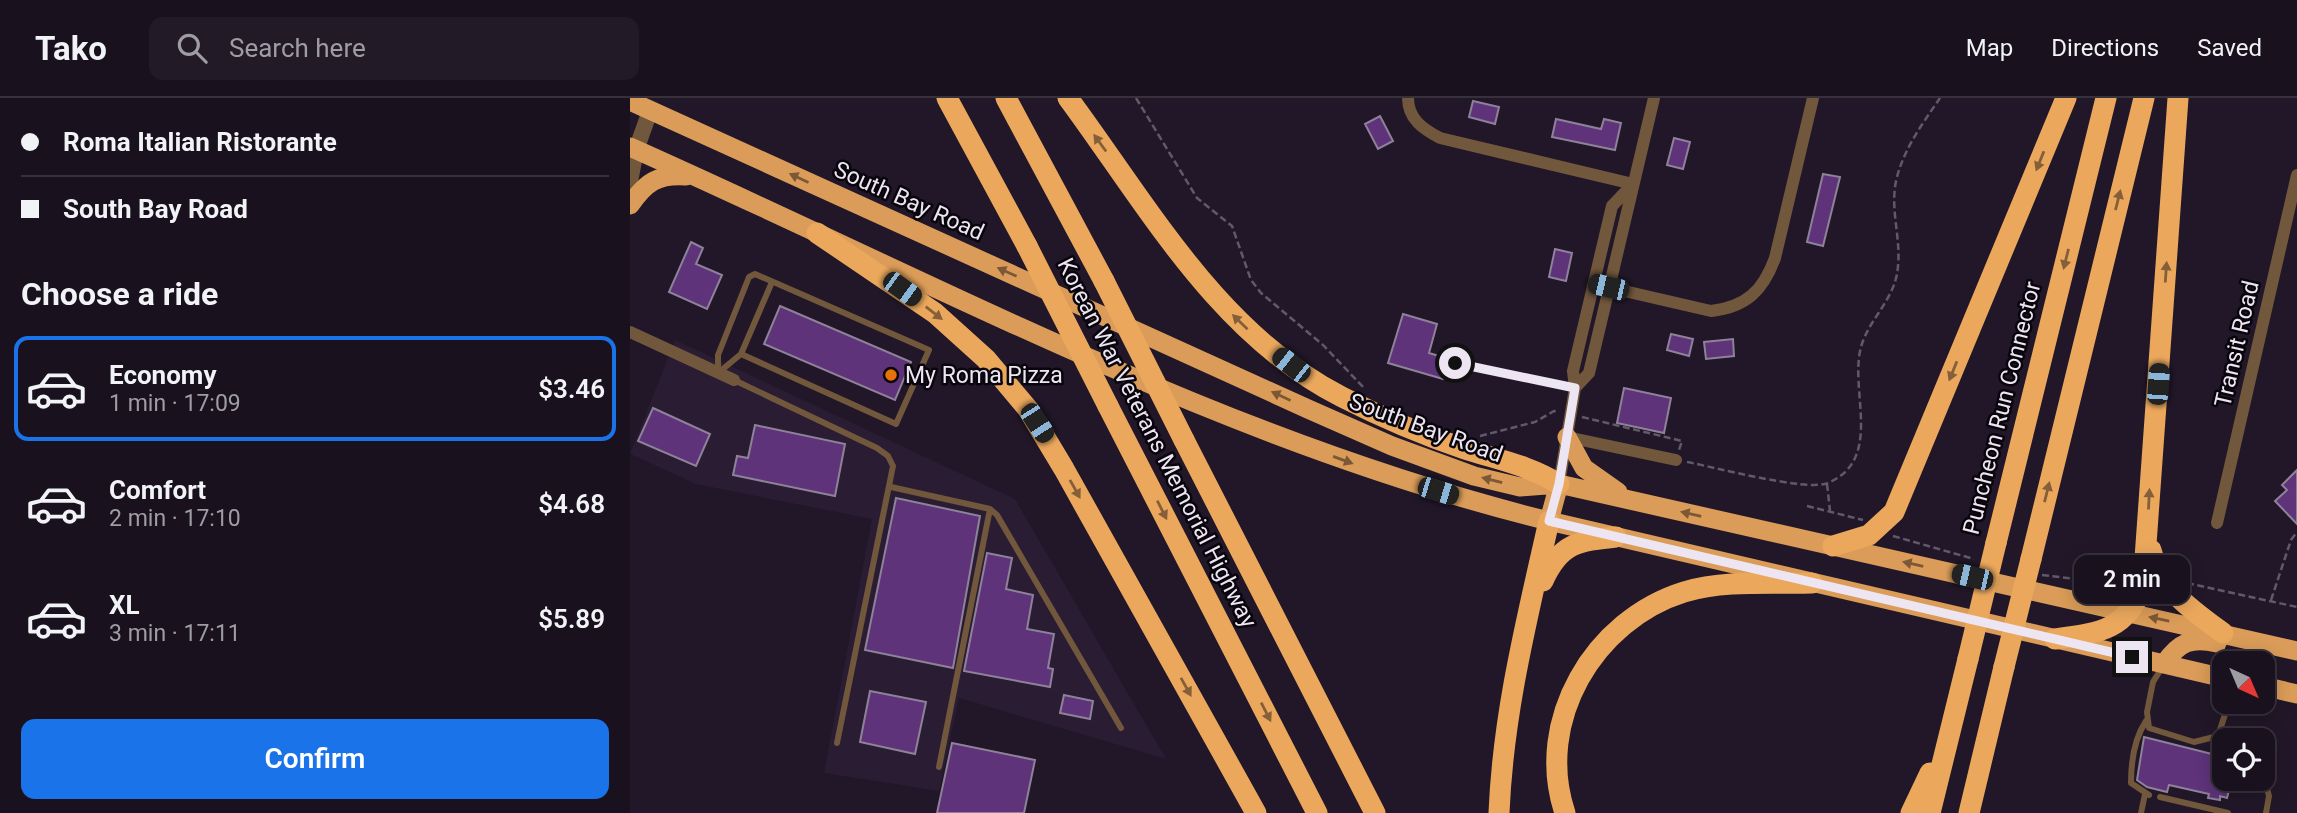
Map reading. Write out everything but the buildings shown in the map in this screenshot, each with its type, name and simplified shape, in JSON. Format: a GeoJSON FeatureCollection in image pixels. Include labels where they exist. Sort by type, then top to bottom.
{"type":"FeatureCollection","features":[{"type":"Feature","properties":{"kind":"highway","name":"Korean War Veterans Memorial Highway"},"geometry":{"type":"LineString","coordinates":[[947,98],[1027,246],[1317,813]]}},
{"type":"Feature","properties":{"kind":"highway","name":"Korean War Veterans Memorial Highway"},"geometry":{"type":"LineString","coordinates":[[1006,98],[1104,281],[1375,813]]}},
{"type":"Feature","properties":{"kind":"highway"},"geometry":{"type":"LineString","coordinates":[[1068,98],[1189,265],[1237,321],[1261,342],[1316,383],[1342,397],[1423,434],[1532,468],[1559,484],[1511,685],[1504,737],[1499,813]]}},
{"type":"Feature","properties":{"kind":"highway"},"geometry":{"type":"LineString","coordinates":[[1833,546],[1879,529],[1901,497],[2066,98]]}},
{"type":"Feature","properties":{"kind":"highway","name":"Puncheon Run Connector"},"geometry":{"type":"LineString","coordinates":[[1930,813],[2106,98]]}},
{"type":"Feature","properties":{"kind":"highway"},"geometry":{"type":"LineString","coordinates":[[1969,813],[2004,667],[2033,566],[2144,98]]}},
{"type":"Feature","properties":{"kind":"highway"},"geometry":{"type":"LineString","coordinates":[[2055,639],[2102,631],[2130,612],[2143,586],[2178,98]]}},
{"type":"Feature","properties":{"kind":"highway","name":"South Bay Road"},"geometry":{"type":"LineString","coordinates":[[630,102],[1392,446],[1474,476],[1520,487],[1559,484],[2297,651]]}},
{"type":"Feature","properties":{"kind":"highway"},"geometry":{"type":"LineString","coordinates":[[633,149],[1119,371],[1241,423],[1397,479],[1549,521],[2212,675]]}},
{"type":"Feature","properties":{"kind":"highway"},"geometry":{"type":"LineString","coordinates":[[630,205],[653,178],[671,175],[694,177]]}},
{"type":"Feature","properties":{"kind":"highway"},"geometry":{"type":"LineString","coordinates":[[817,233],[935,313],[986,359],[1022,402],[1064,469],[1256,813]]}},
{"type":"Feature","properties":{"kind":"highway"},"geometry":{"type":"LineString","coordinates":[[1567,437],[1584,468],[1630,500]]}},
{"type":"Feature","properties":{"kind":"highway"},"geometry":{"type":"LineString","coordinates":[[2147,534],[2156,567],[2166,583],[2184,603],[2223,634]]}},
{"type":"Feature","properties":{"kind":"highway"},"geometry":{"type":"LineString","coordinates":[[1528,615],[1550,565],[1562,551],[1579,542],[1616,537]]}},
{"type":"Feature","properties":{"kind":"highway"},"geometry":{"type":"LineString","coordinates":[[1565,813],[1558,762],[1562,721],[1580,674],[1611,635],[1645,610],[1687,591],[1731,585],[1812,583]]}},
{"type":"Feature","properties":{"kind":"highway"},"geometry":{"type":"LineString","coordinates":[[2164,664],[2177,647],[2192,639],[2251,650],[2268,644]]}},
{"type":"Feature","properties":{"kind":"highway"},"geometry":{"type":"LineString","coordinates":[[2275,689],[2297,694]]}},
{"type":"Feature","properties":{"kind":"highway"},"geometry":{"type":"LineString","coordinates":[[1911,813],[1953,720]]}},
{"type":"Feature","properties":{"kind":"street"},"geometry":{"type":"LineString","coordinates":[[1408,98],[1412,116],[1419,125],[1440,138],[1633,184]]}},
{"type":"Feature","properties":{"kind":"street"},"geometry":{"type":"LineString","coordinates":[[1575,388],[1589,373],[1654,98]]}},
{"type":"Feature","properties":{"kind":"street"},"geometry":{"type":"LineString","coordinates":[[1594,284],[1711,311],[1729,309],[1753,296],[1766,280],[1775,258],[1813,98]]}},
{"type":"Feature","properties":{"kind":"street"},"geometry":{"type":"LineString","coordinates":[[630,182],[633,149],[650,111]]}},
{"type":"Feature","properties":{"kind":"street","name":"Transit Road"},"geometry":{"type":"LineString","coordinates":[[2217,523],[2297,175]]}},
{"type":"Feature","properties":{"kind":"street"},"geometry":{"type":"LineString","coordinates":[[1559,484],[1575,388],[1573,371],[1612,206],[1633,184]]}},
{"type":"Feature","properties":{"kind":"street"},"geometry":{"type":"LineString","coordinates":[[630,332],[734,380]]}},
{"type":"Feature","properties":{"kind":"street"},"geometry":{"type":"LineString","coordinates":[[1567,437],[1676,460]]}},
{"type":"Feature","properties":{"kind":"lane"},"geometry":{"type":"LineString","coordinates":[[718,373],[718,355],[748,277],[755,274],[929,351],[896,424],[741,354]]}},
{"type":"Feature","properties":{"kind":"lane"},"geometry":{"type":"LineString","coordinates":[[718,373],[741,354],[772,282]]}},
{"type":"Feature","properties":{"kind":"lane"},"geometry":{"type":"LineString","coordinates":[[1455,363],[1575,388]]}},
{"type":"Feature","properties":{"kind":"lane"},"geometry":{"type":"LineString","coordinates":[[734,380],[877,448],[888,456],[893,466],[891,487],[837,743]]}},
{"type":"Feature","properties":{"kind":"lane"},"geometry":{"type":"LineString","coordinates":[[891,487],[989,509],[1004,526],[1121,728]]}},
{"type":"Feature","properties":{"kind":"lane"},"geometry":{"type":"LineString","coordinates":[[939,767],[989,509]]}},
{"type":"Feature","properties":{"kind":"lane"},"geometry":{"type":"LineString","coordinates":[[2141,813],[2147,794],[2131,783],[2131,766],[2139,732],[2146,721],[2154,682],[2164,664]]}},
{"type":"Feature","properties":{"kind":"lane"},"geometry":{"type":"LineString","coordinates":[[2146,721],[2150,728],[2158,733],[2194,742],[2212,738]]}},
{"type":"Feature","properties":{"kind":"lane"},"geometry":{"type":"LineString","coordinates":[[2266,813],[2268,791]]}},
{"type":"Feature","properties":{"kind":"lane"},"geometry":{"type":"LineString","coordinates":[[2160,797],[2228,813]]}},
{"type":"Feature","properties":{"kind":"path"},"geometry":{"type":"LineString","coordinates":[[1136,98],[1193,192],[1208,209],[1232,226],[1256,286],[1323,345],[1365,390]]}},
{"type":"Feature","properties":{"kind":"path"},"geometry":{"type":"LineString","coordinates":[[1586,418],[1682,441],[1676,460],[1808,486],[1827,484],[1850,465],[1861,439],[1860,349],[1867,333],[1891,297],[1898,266],[1894,202],[1896,179],[1904,153],[1940,98]]}},
{"type":"Feature","properties":{"kind":"path"},"geometry":{"type":"LineString","coordinates":[[1474,435],[1493,434],[1535,422],[1554,411]]}},
{"type":"Feature","properties":{"kind":"path"},"geometry":{"type":"LineString","coordinates":[[1827,484],[1830,511]]}},
{"type":"Feature","properties":{"kind":"path"},"geometry":{"type":"LineString","coordinates":[[1807,506],[1860,518],[1888,535],[1984,561]]}},
{"type":"Feature","properties":{"kind":"path"},"geometry":{"type":"LineString","coordinates":[[2271,601],[2291,540],[2297,532]]}},
{"type":"Feature","properties":{"kind":"path"},"geometry":{"type":"LineString","coordinates":[[2033,566],[2143,586]]}},
{"type":"Feature","properties":{"kind":"path"},"geometry":{"type":"LineString","coordinates":[[2166,583],[2186,583],[2297,607]]}},
{"type":"Feature","properties":{"kind":"shaded area"},"geometry":{"type":"Polygon","coordinates":[[[675,340],[1015,499],[1166,759],[959,698],[939,791],[824,773],[872,519],[696,484],[630,454],[675,340]]]}},
{"type":"Feature","properties":{"kind":"place","name":"My Roma Pizza"},"geometry":{"type":"Point","coordinates":[891,375]}},
{"type":"Feature","properties":{"kind":"route"},"geometry":{"type":"LineString","coordinates":[[1455,363],[1575,388],[1559,484],[1549,521],[2132,657]]}}]}
